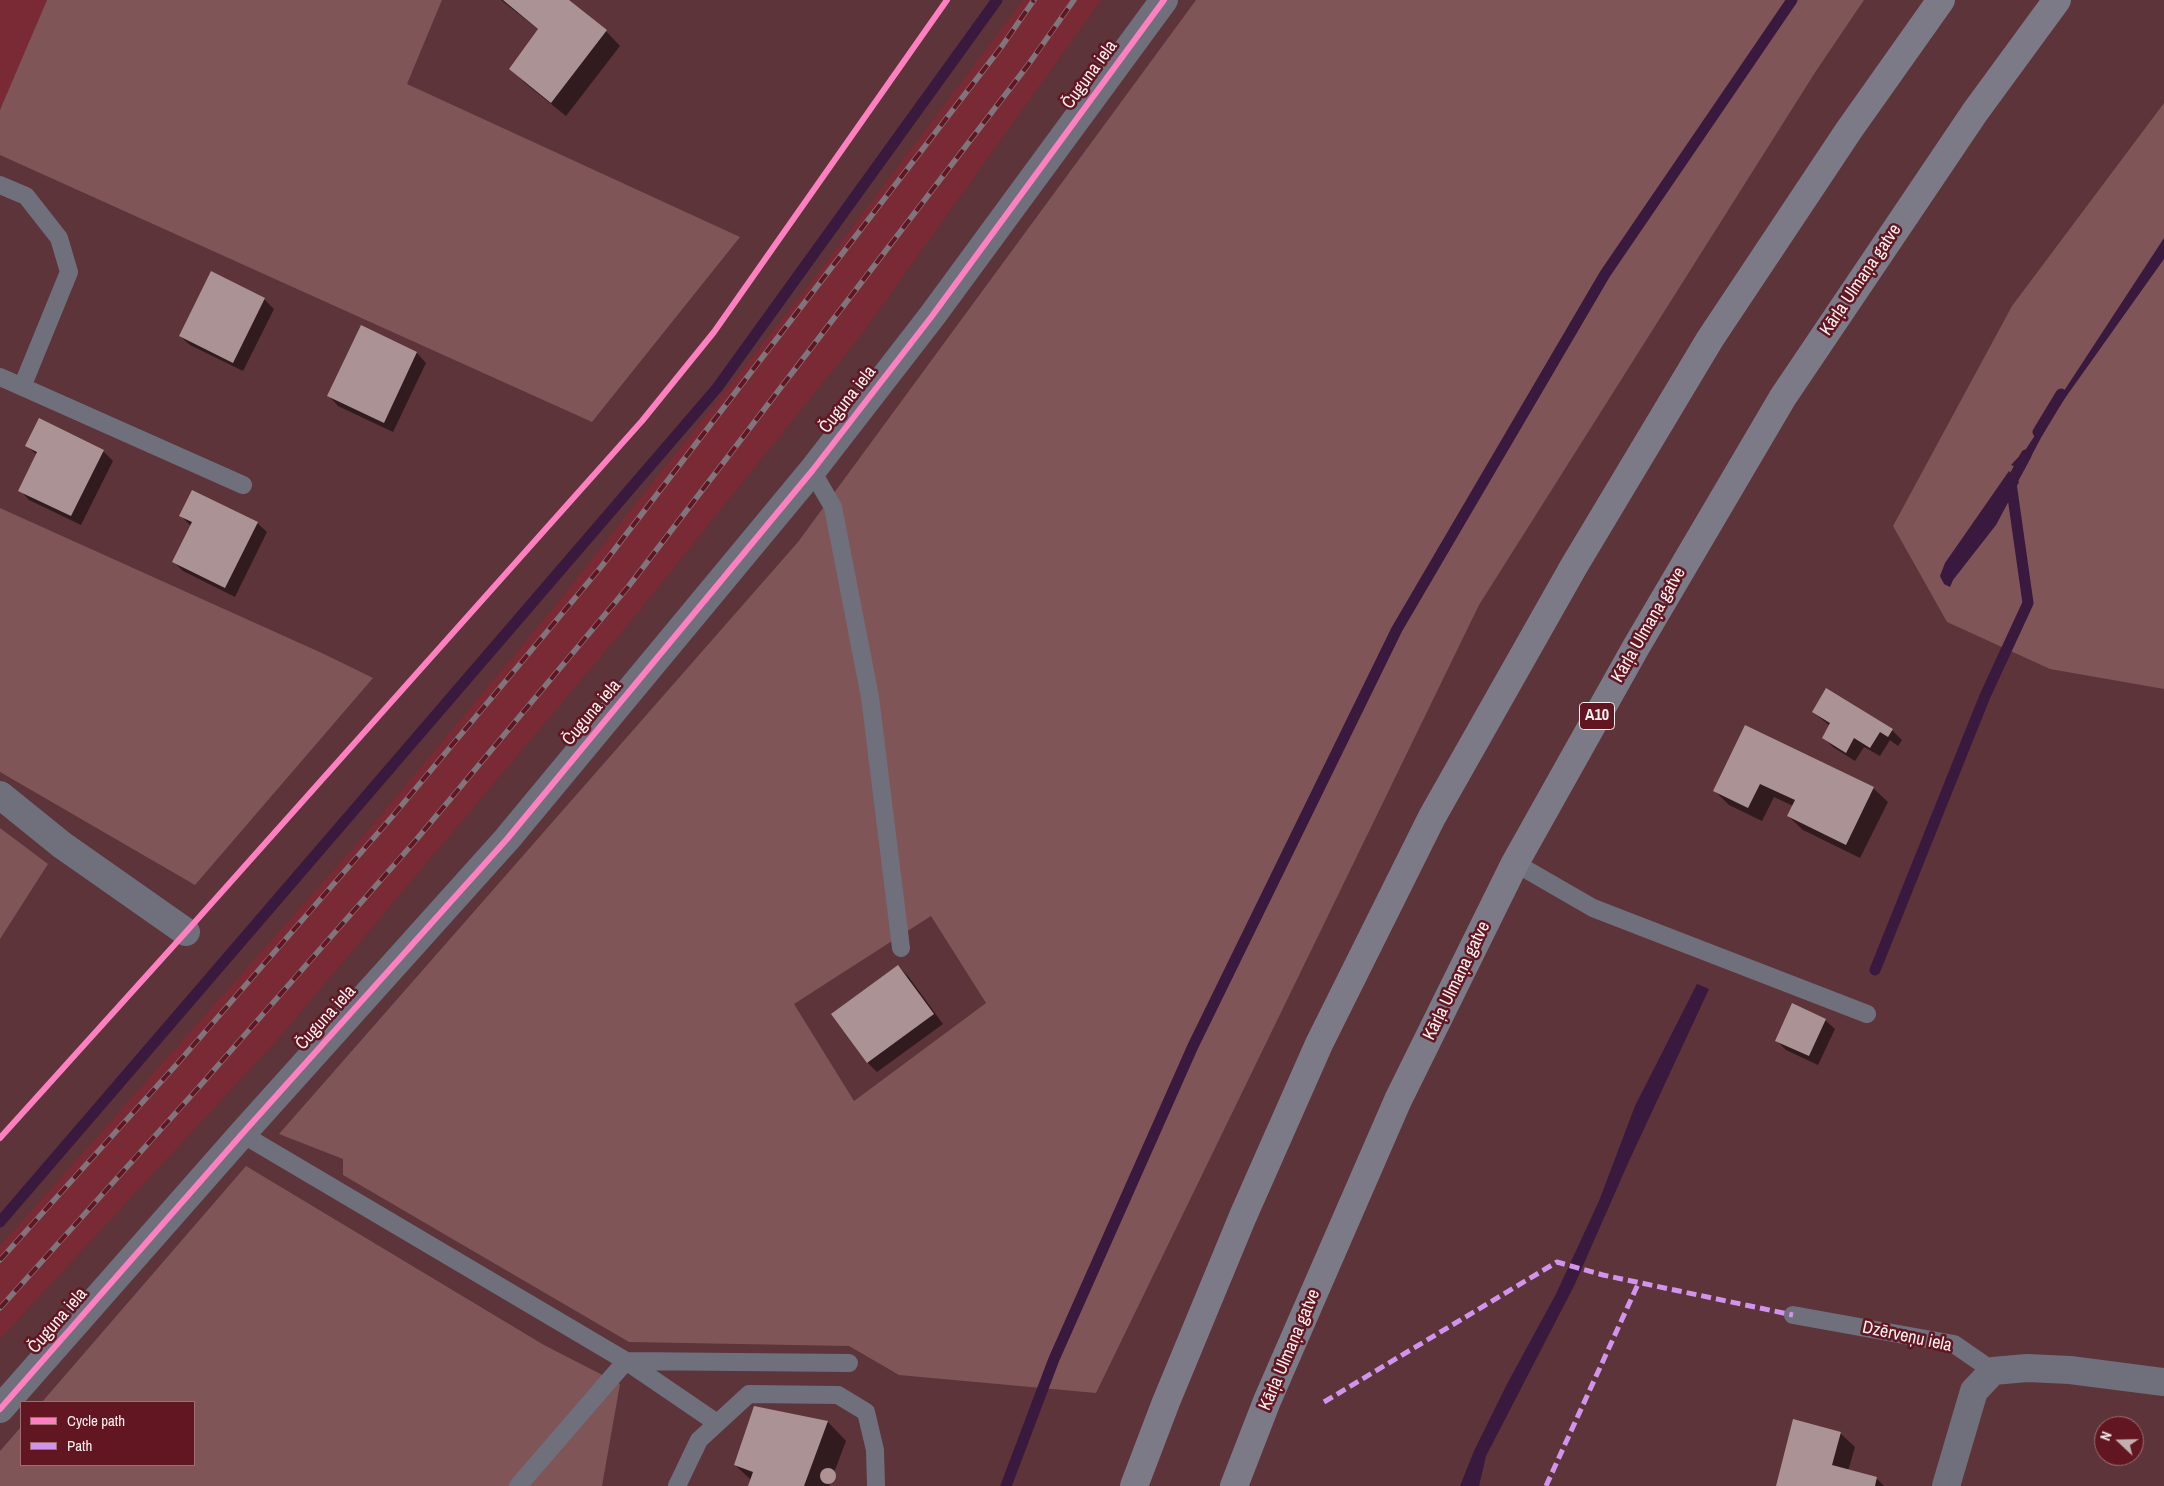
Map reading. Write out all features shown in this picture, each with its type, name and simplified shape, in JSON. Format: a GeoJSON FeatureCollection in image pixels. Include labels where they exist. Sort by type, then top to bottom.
{"type":"FeatureCollection","features":[{"type":"Feature","properties":{"kind":"highway"},"geometry":{"type":"LineString","coordinates":[[1134,1486],[1166,1402],[1239,1225],[1319,1044],[1432,817],[1574,566],[1710,339],[1849,130],[1941,0]]}},
{"type":"Feature","properties":{"kind":"highway","name":"Kārļa Ulmaņa gatve"},"geometry":{"type":"LineString","coordinates":[[1234,1486],[1267,1401],[1398,1100],[1515,863],[1636,648],[1782,397],[1975,112],[2058,0]]}},
{"type":"Feature","properties":{"kind":"street","name":"Čuguna iela"},"geometry":{"type":"LineString","coordinates":[[0,1410],[242,1134],[507,839],[812,471],[932,316],[1164,0]]}},
{"type":"Feature","properties":{"kind":"street"},"geometry":{"type":"LineString","coordinates":[[0,795],[62,846],[186,932]]}},
{"type":"Feature","properties":{"kind":"street"},"geometry":{"type":"LineString","coordinates":[[1946,1486],[1974,1391],[1993,1370],[2027,1368],[2070,1370],[2164,1382]]}},
{"type":"Feature","properties":{"kind":"lane"},"geometry":{"type":"LineString","coordinates":[[0,184],[26,196],[59,238],[68,272],[22,387]]}},
{"type":"Feature","properties":{"kind":"lane"},"geometry":{"type":"LineString","coordinates":[[0,377],[243,485]]}},
{"type":"Feature","properties":{"kind":"lane"},"geometry":{"type":"LineString","coordinates":[[812,471],[833,508],[870,697],[901,948]]}},
{"type":"Feature","properties":{"kind":"lane"},"geometry":{"type":"LineString","coordinates":[[1515,863],[1593,908],[1867,1014]]}},
{"type":"Feature","properties":{"kind":"lane"},"geometry":{"type":"LineString","coordinates":[[242,1134],[626,1361],[717,1423]]}},
{"type":"Feature","properties":{"kind":"lane","name":"Dzērveņu iela"},"geometry":{"type":"LineString","coordinates":[[1793,1315],[1954,1344],[1993,1370]]}},
{"type":"Feature","properties":{"kind":"lane"},"geometry":{"type":"LineString","coordinates":[[518,1486],[626,1361],[849,1363]]}},
{"type":"Feature","properties":{"kind":"lane"},"geometry":{"type":"LineString","coordinates":[[678,1486],[699,1440],[750,1394],[838,1396],[866,1412],[875,1450],[876,1486]]}},
{"type":"Feature","properties":{"kind":"shaded area"},"geometry":{"type":"Polygon","coordinates":[[[0,0],[47,0],[0,110],[0,0]]]}},
{"type":"Feature","properties":{"kind":"shaded area"},"geometry":{"type":"Polygon","coordinates":[[[47,0],[442,0],[407,84],[740,237],[592,422],[0,155],[0,110],[47,0]]]}},
{"type":"Feature","properties":{"kind":"shaded area"},"geometry":{"type":"Polygon","coordinates":[[[1023,0],[1101,0],[861,335],[636,615],[278,1039],[0,1339],[0,1246],[354,847],[551,611],[805,290],[1023,0]]]}},
{"type":"Feature","properties":{"kind":"shaded area"},"geometry":{"type":"Polygon","coordinates":[[[1196,0],[1864,0],[1816,71],[1479,605],[1096,1393],[899,1375],[849,1346],[629,1342],[343,1175],[343,1159],[279,1134],[798,542],[1196,0]],[[931,916],[794,1004],[854,1101],[986,1003],[931,916]]]}},
{"type":"Feature","properties":{"kind":"shaded area"},"geometry":{"type":"Polygon","coordinates":[[[2164,103],[2164,689],[2050,669],[1947,622],[1893,526],[2012,306],[2164,103]]]}},
{"type":"Feature","properties":{"kind":"shaded area"},"geometry":{"type":"Polygon","coordinates":[[[2164,238],[2164,259],[2053,415],[2024,470],[2011,465],[2026,449],[2164,238]]]}},
{"type":"Feature","properties":{"kind":"shaded area"},"geometry":{"type":"Polygon","coordinates":[[[2009,471],[2019,482],[1996,525],[1953,580],[1950,587],[1944,584],[1940,576],[1945,563],[2009,471]]]}},
{"type":"Feature","properties":{"kind":"shaded area"},"geometry":{"type":"Polygon","coordinates":[[[0,508],[324,654],[373,678],[195,885],[0,772],[0,508]]]}},
{"type":"Feature","properties":{"kind":"shaded area"},"geometry":{"type":"Polygon","coordinates":[[[0,828],[48,864],[0,939],[0,828]]]}},
{"type":"Feature","properties":{"kind":"shaded area"},"geometry":{"type":"Polygon","coordinates":[[[1697,984],[1709,989],[1629,1161],[1574,1286],[1486,1456],[1479,1486],[1460,1486],[1474,1451],[1507,1384],[1556,1294],[1599,1201],[1635,1106],[1697,984]]]}},
{"type":"Feature","properties":{"kind":"shaded area"},"geometry":{"type":"Polygon","coordinates":[[[246,1166],[544,1345],[620,1384],[602,1486],[0,1486],[0,1451],[20,1428],[20,1466],[195,1466],[195,1401],[43,1401],[246,1166]]]}},
{"type":"Feature","properties":{"kind":"building"},"geometry":{"type":"Polygon","coordinates":[[[503,0],[569,0],[607,30],[551,103],[509,69],[538,29],[503,0]]]}},
{"type":"Feature","properties":{"kind":"building"},"geometry":{"type":"Polygon","coordinates":[[[211,271],[265,298],[233,363],[179,336],[211,271]]]}},
{"type":"Feature","properties":{"kind":"building"},"geometry":{"type":"Polygon","coordinates":[[[361,325],[417,352],[384,423],[327,396],[361,325]]]}},
{"type":"Feature","properties":{"kind":"building"},"geometry":{"type":"Polygon","coordinates":[[[39,418],[104,450],[71,516],[18,491],[37,452],[25,446],[39,418]]]}},
{"type":"Feature","properties":{"kind":"building"},"geometry":{"type":"Polygon","coordinates":[[[192,490],[258,522],[225,588],[172,562],[192,522],[179,516],[192,490]]]}},
{"type":"Feature","properties":{"kind":"building"},"geometry":{"type":"Polygon","coordinates":[[[1826,688],[1893,729],[1888,737],[1880,732],[1870,748],[1854,738],[1846,753],[1822,738],[1830,723],[1812,712],[1826,688]]]}},
{"type":"Feature","properties":{"kind":"building"},"geometry":{"type":"Polygon","coordinates":[[[1745,725],[1874,787],[1846,845],[1787,816],[1795,800],[1760,784],[1748,808],[1713,791],[1745,725]]]}},
{"type":"Feature","properties":{"kind":"building"},"geometry":{"type":"Polygon","coordinates":[[[898,965],[934,1014],[867,1063],[831,1014],[898,965]]]}},
{"type":"Feature","properties":{"kind":"building"},"geometry":{"type":"Polygon","coordinates":[[[1792,1003],[1826,1019],[1809,1056],[1775,1041],[1792,1003]]]}},
{"type":"Feature","properties":{"kind":"building"},"geometry":{"type":"Polygon","coordinates":[[[754,1406],[828,1421],[804,1486],[748,1486],[753,1472],[734,1465],[754,1406]]]}},
{"type":"Feature","properties":{"kind":"building"},"geometry":{"type":"Polygon","coordinates":[[[1793,1419],[1841,1432],[1832,1465],[1877,1477],[1875,1486],[1776,1486],[1793,1419]]]}},
{"type":"Feature","properties":{"kind":"waterway"},"geometry":{"type":"LineString","coordinates":[[0,1222],[717,388],[997,0]]}},
{"type":"Feature","properties":{"kind":"waterway"},"geometry":{"type":"LineString","coordinates":[[1006,1486],[1054,1359],[1193,1046],[1397,629],[1605,274],[1792,0]]}},
{"type":"Feature","properties":{"kind":"waterway"},"geometry":{"type":"LineString","coordinates":[[2038,432],[2061,394]]}},
{"type":"Feature","properties":{"kind":"waterway"},"geometry":{"type":"LineString","coordinates":[[1875,970],[1985,696],[2028,603],[2011,483],[2026,455]]}},
{"type":"Feature","properties":{"kind":"railway"},"geometry":{"type":"LineString","coordinates":[[0,1260],[177,1064],[391,818],[601,567],[1002,46],[1034,0]]}},
{"type":"Feature","properties":{"kind":"railway"},"geometry":{"type":"LineString","coordinates":[[0,1308],[199,1087],[416,840],[628,587],[1028,65],[1074,0]]}},
{"type":"Feature","properties":{"kind":"marked path"},"geometry":{"type":"LineString","coordinates":[[1324,1402],[1557,1262],[1603,1275],[1793,1315]]}},
{"type":"Feature","properties":{"kind":"marked path"},"geometry":{"type":"LineString","coordinates":[[1546,1486],[1639,1282]]}},
{"type":"Feature","properties":{"kind":"cycle path"},"geometry":{"type":"LineString","coordinates":[[0,1138],[642,421],[714,332],[947,0]]}},
{"type":"Feature","properties":{"kind":"cycle path"},"geometry":{"type":"LineString","coordinates":[[0,1409],[242,1134],[507,839],[812,471],[932,316],[1164,0]]}}]}
